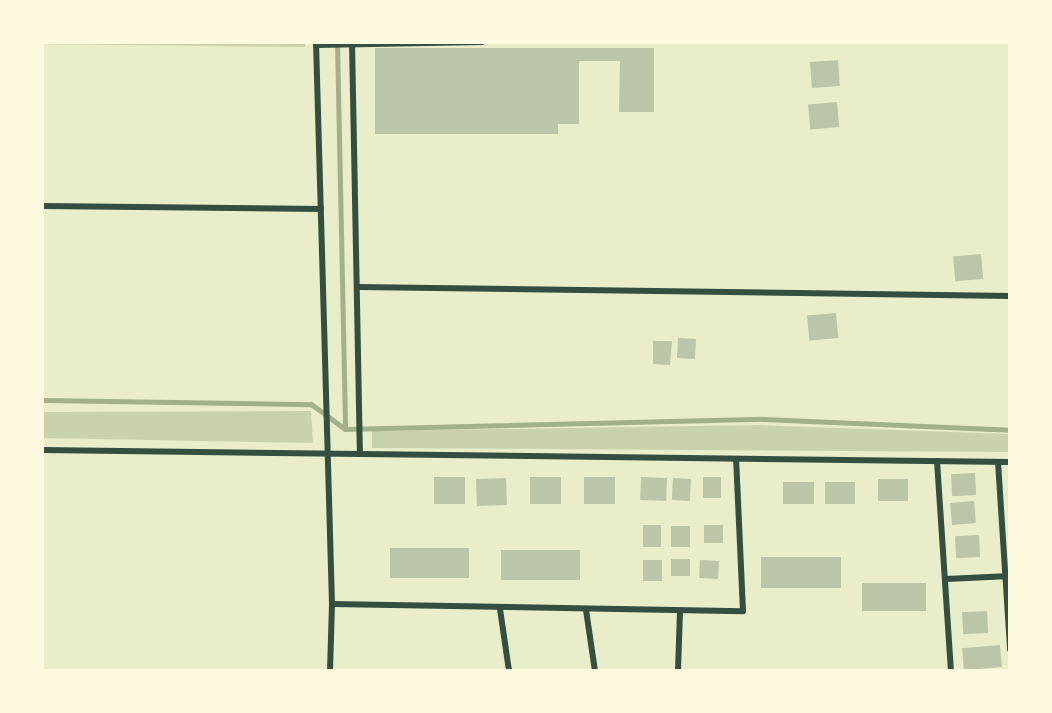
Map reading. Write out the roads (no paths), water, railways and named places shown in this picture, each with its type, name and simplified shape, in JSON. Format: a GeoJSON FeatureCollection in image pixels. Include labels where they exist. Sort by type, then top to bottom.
{"type":"FeatureCollection","features":[{"type":"Feature","properties":{"kind":"street"},"geometry":{"type":"LineString","coordinates":[[330,671],[332,604],[316,44],[482,42]]}},
{"type":"Feature","properties":{"kind":"street"},"geometry":{"type":"LineString","coordinates":[[352,43],[360,454]]}},
{"type":"Feature","properties":{"kind":"street"},"geometry":{"type":"LineString","coordinates":[[42,206],[321,209]]}},
{"type":"Feature","properties":{"kind":"street"},"geometry":{"type":"LineString","coordinates":[[357,287],[1010,296]]}},
{"type":"Feature","properties":{"kind":"street"},"geometry":{"type":"LineString","coordinates":[[42,450],[1010,462]]}},
{"type":"Feature","properties":{"kind":"street"},"geometry":{"type":"LineString","coordinates":[[332,604],[500,609],[743,611],[736,459]]}},
{"type":"Feature","properties":{"kind":"street"},"geometry":{"type":"LineString","coordinates":[[937,461],[951,671]]}},
{"type":"Feature","properties":{"kind":"street"},"geometry":{"type":"LineString","coordinates":[[998,462],[1008,576],[1010,650]]}},
{"type":"Feature","properties":{"kind":"street"},"geometry":{"type":"LineString","coordinates":[[946,579],[1008,576]]}},
{"type":"Feature","properties":{"kind":"street"},"geometry":{"type":"LineString","coordinates":[[500,609],[509,671]]}},
{"type":"Feature","properties":{"kind":"street"},"geometry":{"type":"LineString","coordinates":[[586,610],[596,671]]}},
{"type":"Feature","properties":{"kind":"street"},"geometry":{"type":"LineString","coordinates":[[678,671],[680,612]]}},
{"type":"Feature","properties":{"kind":"waterway"},"geometry":{"type":"LineString","coordinates":[[337,42],[345,429]]}},
{"type":"Feature","properties":{"kind":"waterway"},"geometry":{"type":"LineString","coordinates":[[42,400],[311,404],[345,429],[763,419],[1010,430]]}}]}
